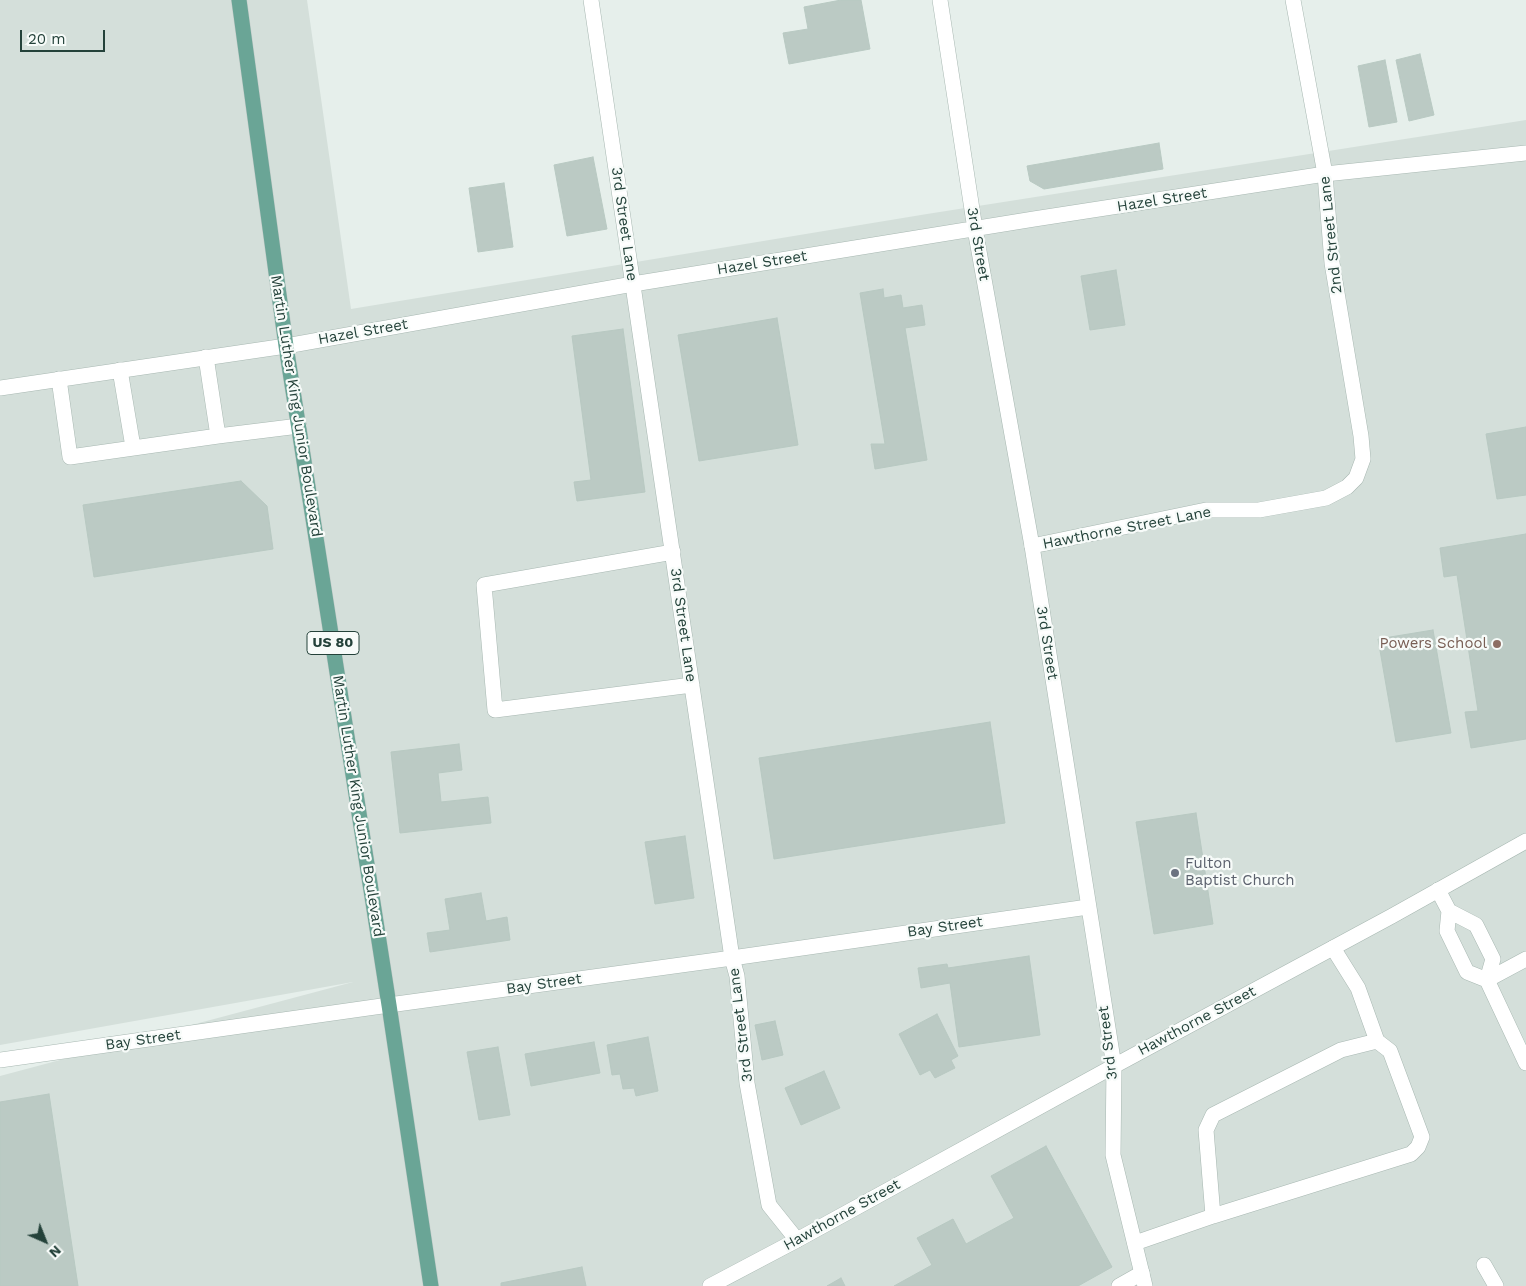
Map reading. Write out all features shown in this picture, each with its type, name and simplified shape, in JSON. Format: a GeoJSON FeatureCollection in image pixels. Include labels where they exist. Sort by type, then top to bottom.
{"type":"FeatureCollection","features":[{"type":"Feature","properties":{"kind":"main road","name":"Martin Luther King Junior Boulevard"},"geometry":{"type":"LineString","coordinates":[[239,0],[286,346],[431,1286]]}},
{"type":"Feature","properties":{"kind":"street","name":"3rd Street Lane"},"geometry":{"type":"LineString","coordinates":[[591,0],[732,958],[737,976],[747,1083],[769,1205],[796,1240]]}},
{"type":"Feature","properties":{"kind":"street","name":"3rd Street"},"geometry":{"type":"LineString","coordinates":[[940,0],[975,229],[1032,546],[1114,1066],[1113,1155],[1143,1280]]}},
{"type":"Feature","properties":{"kind":"street","name":"2nd Street Lane"},"geometry":{"type":"LineString","coordinates":[[1293,0],[1325,174],[1332,264],[1362,436],[1363,460],[1359,470]]}},
{"type":"Feature","properties":{"kind":"street","name":"Hazel Street"},"geometry":{"type":"LineString","coordinates":[[0,388],[286,346],[633,284],[1325,174],[1526,153]]}},
{"type":"Feature","properties":{"kind":"street"},"geometry":{"type":"LineString","coordinates":[[206,357],[218,436]]}},
{"type":"Feature","properties":{"kind":"street"},"geometry":{"type":"LineString","coordinates":[[120,370],[133,448]]}},
{"type":"Feature","properties":{"kind":"street"},"geometry":{"type":"LineString","coordinates":[[59,379],[70,457],[299,426]]}},
{"type":"Feature","properties":{"kind":"street","name":"Hawthorne Street Lane"},"geometry":{"type":"LineString","coordinates":[[1032,546],[1206,510],[1259,510],[1326,498],[1347,487],[1356,478],[1359,470]]}},
{"type":"Feature","properties":{"kind":"street"},"geometry":{"type":"LineString","coordinates":[[673,552],[484,585],[495,710],[692,685]]}},
{"type":"Feature","properties":{"kind":"street","name":"Hawthorne Street"},"geometry":{"type":"LineString","coordinates":[[710,1286],[1333,948],[1526,841]]}},
{"type":"Feature","properties":{"kind":"street"},"geometry":{"type":"LineString","coordinates":[[1438,890],[1449,911],[1476,926],[1493,959],[1487,980],[1526,1062]]}},
{"type":"Feature","properties":{"kind":"street","name":"Bay Street"},"geometry":{"type":"LineString","coordinates":[[0,1060],[1088,907]]}},
{"type":"Feature","properties":{"kind":"street"},"geometry":{"type":"LineString","coordinates":[[1449,911],[1447,931],[1467,972],[1487,980]]}},
{"type":"Feature","properties":{"kind":"street"},"geometry":{"type":"LineString","coordinates":[[1135,1243],[1213,1216],[1411,1154],[1418,1147],[1422,1137],[1390,1051],[1377,1040],[1358,988],[1333,948]]}},
{"type":"Feature","properties":{"kind":"street"},"geometry":{"type":"LineString","coordinates":[[1487,980],[1526,959]]}},
{"type":"Feature","properties":{"kind":"street"},"geometry":{"type":"LineString","coordinates":[[1213,1216],[1206,1130],[1213,1116],[1341,1050],[1377,1040]]}},
{"type":"Feature","properties":{"kind":"street"},"geometry":{"type":"LineString","coordinates":[[1484,1265],[1496,1286]]}},
{"type":"Feature","properties":{"kind":"street"},"geometry":{"type":"LineString","coordinates":[[1119,1286],[1143,1280]]}},
{"type":"Feature","properties":{"kind":"shaded area"},"geometry":{"type":"Polygon","coordinates":[[[0,0],[307,0],[351,309],[927,214],[1526,120],[1526,1286],[0,1286],[0,1076],[353,982],[0,1045],[0,0]]]}},
{"type":"Feature","properties":{"kind":"building"},"geometry":{"type":"Polygon","coordinates":[[[841,0],[861,0],[870,49],[789,64],[783,33],[808,29],[804,7],[841,0]]]}},
{"type":"Feature","properties":{"kind":"building"},"geometry":{"type":"Polygon","coordinates":[[[1420,54],[1434,115],[1409,121],[1396,60],[1420,54]]]}},
{"type":"Feature","properties":{"kind":"building"},"geometry":{"type":"Polygon","coordinates":[[[1385,60],[1397,122],[1369,127],[1358,66],[1385,60]]]}},
{"type":"Feature","properties":{"kind":"building"},"geometry":{"type":"Polygon","coordinates":[[[1159,143],[1163,169],[1044,189],[1030,181],[1027,166],[1159,143]]]}},
{"type":"Feature","properties":{"kind":"building"},"geometry":{"type":"Polygon","coordinates":[[[593,157],[607,229],[567,236],[554,165],[593,157]]]}},
{"type":"Feature","properties":{"kind":"building"},"geometry":{"type":"Polygon","coordinates":[[[504,183],[513,247],[478,252],[469,188],[504,183]]]}},
{"type":"Feature","properties":{"kind":"building"},"geometry":{"type":"Polygon","coordinates":[[[1116,270],[1125,325],[1090,330],[1081,276],[1116,270]]]}},
{"type":"Feature","properties":{"kind":"building"},"geometry":{"type":"Polygon","coordinates":[[[883,289],[884,298],[901,295],[903,308],[922,305],[925,325],[905,328],[927,460],[875,469],[871,444],[885,444],[860,293],[883,289]]]}},
{"type":"Feature","properties":{"kind":"building"},"geometry":{"type":"Polygon","coordinates":[[[777,318],[798,445],[699,461],[678,335],[777,318]]]}},
{"type":"Feature","properties":{"kind":"building"},"geometry":{"type":"Polygon","coordinates":[[[623,329],[645,492],[577,501],[574,482],[591,480],[572,336],[623,329]]]}},
{"type":"Feature","properties":{"kind":"building"},"geometry":{"type":"Polygon","coordinates":[[[1526,427],[1526,495],[1497,499],[1486,434],[1526,427]]]}},
{"type":"Feature","properties":{"kind":"building"},"geometry":{"type":"Polygon","coordinates":[[[241,481],[267,506],[273,549],[94,577],[83,505],[241,481]]]}},
{"type":"Feature","properties":{"kind":"building","name":"Powers School"},"geometry":{"type":"Polygon","coordinates":[[[1526,534],[1526,739],[1471,748],[1465,712],[1478,711],[1457,575],[1444,577],[1440,548],[1526,534]]]}},
{"type":"Feature","properties":{"kind":"building"},"geometry":{"type":"Polygon","coordinates":[[[1433,630],[1451,733],[1396,742],[1378,639],[1433,630]]]}},
{"type":"Feature","properties":{"kind":"building"},"geometry":{"type":"Polygon","coordinates":[[[990,722],[1005,823],[774,859],[759,758],[990,722]]]}},
{"type":"Feature","properties":{"kind":"building"},"geometry":{"type":"Polygon","coordinates":[[[459,744],[462,770],[438,773],[441,802],[488,797],[491,823],[400,833],[391,752],[459,744]]]}},
{"type":"Feature","properties":{"kind":"building","name":"Fulton Baptist Church"},"geometry":{"type":"Polygon","coordinates":[[[1196,813],[1213,924],[1154,934],[1136,822],[1196,813]]]}},
{"type":"Feature","properties":{"kind":"building"},"geometry":{"type":"Polygon","coordinates":[[[685,836],[694,898],[655,904],[645,842],[685,836]]]}},
{"type":"Feature","properties":{"kind":"building"},"geometry":{"type":"Polygon","coordinates":[[[481,893],[486,921],[507,917],[510,940],[430,952],[427,933],[450,930],[445,899],[481,893]]]}},
{"type":"Feature","properties":{"kind":"building"},"geometry":{"type":"Polygon","coordinates":[[[1029,956],[1040,1035],[959,1047],[950,983],[921,988],[918,968],[947,964],[948,968],[1029,956]]]}},
{"type":"Feature","properties":{"kind":"building"},"geometry":{"type":"Polygon","coordinates":[[[937,1014],[958,1056],[951,1060],[955,1068],[935,1078],[930,1070],[920,1075],[899,1034],[937,1014]]]}},
{"type":"Feature","properties":{"kind":"building"},"geometry":{"type":"Polygon","coordinates":[[[775,1021],[783,1055],[762,1060],[755,1025],[775,1021]]]}},
{"type":"Feature","properties":{"kind":"building"},"geometry":{"type":"Polygon","coordinates":[[[648,1037],[658,1091],[636,1096],[634,1088],[623,1089],[620,1074],[612,1075],[607,1045],[648,1037]]]}},
{"type":"Feature","properties":{"kind":"building"},"geometry":{"type":"Polygon","coordinates":[[[594,1042],[600,1073],[531,1086],[525,1054],[594,1042]]]}},
{"type":"Feature","properties":{"kind":"building"},"geometry":{"type":"Polygon","coordinates":[[[498,1047],[510,1115],[479,1120],[467,1052],[498,1047]]]}},
{"type":"Feature","properties":{"kind":"building"},"geometry":{"type":"Polygon","coordinates":[[[824,1071],[840,1108],[801,1125],[785,1088],[824,1071]]]}},
{"type":"Feature","properties":{"kind":"building"},"geometry":{"type":"Polygon","coordinates":[[[49,1094],[78,1286],[0,1286],[0,1102],[49,1094]]]}},
{"type":"Feature","properties":{"kind":"building"},"geometry":{"type":"Polygon","coordinates":[[[1046,1146],[1112,1267],[1078,1286],[894,1286],[932,1265],[917,1238],[953,1219],[966,1244],[1014,1218],[991,1176],[1046,1146]]]}},
{"type":"Feature","properties":{"kind":"building"},"geometry":{"type":"Polygon","coordinates":[[[582,1267],[586,1286],[501,1286],[501,1283],[582,1267]]]}},
{"type":"Feature","properties":{"kind":"building"},"geometry":{"type":"Polygon","coordinates":[[[841,1278],[845,1286],[827,1286],[841,1278]]]}},
{"type":"Feature","properties":{"kind":"place","name":"Powers School"},"geometry":{"type":"Point","coordinates":[1497,644]}},
{"type":"Feature","properties":{"kind":"place","name":"Fulton Baptist Church"},"geometry":{"type":"Point","coordinates":[1175,873]}}]}
